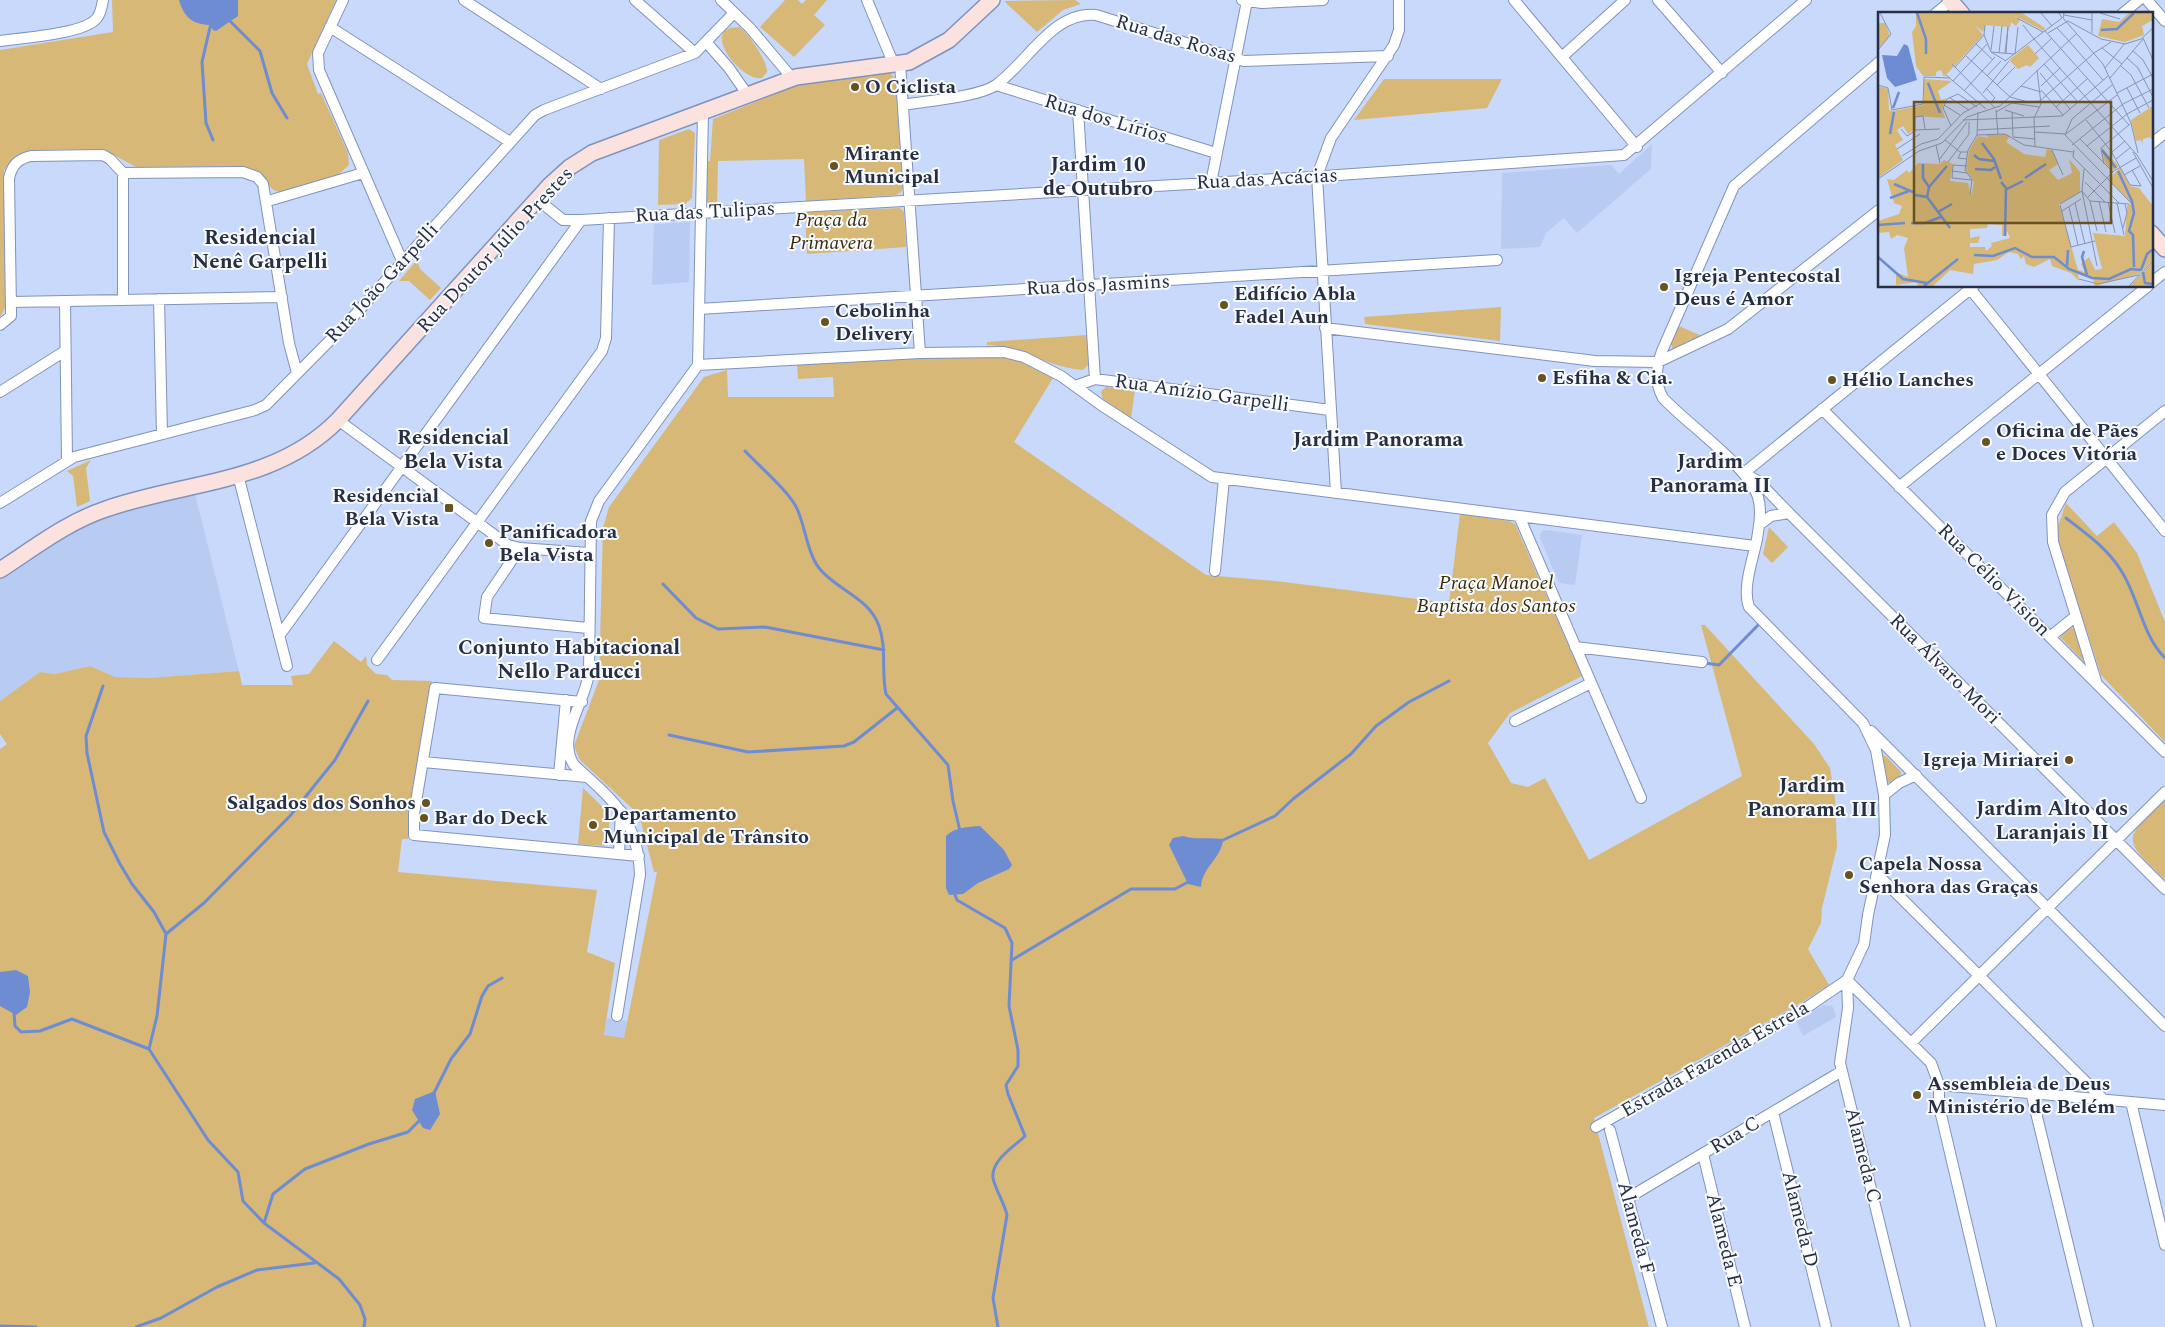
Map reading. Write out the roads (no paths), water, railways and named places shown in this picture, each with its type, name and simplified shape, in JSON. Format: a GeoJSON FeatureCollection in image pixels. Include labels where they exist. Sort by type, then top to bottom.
{"type":"FeatureCollection","features":[{"type":"Feature","properties":{"kind":"street"},"geometry":{"type":"LineString","coordinates":[[0,41],[75,29],[88,25],[97,19],[103,0]]}},
{"type":"Feature","properties":{"kind":"street"},"geometry":{"type":"LineString","coordinates":[[343,0],[318,53],[318,70],[402,263]]}},
{"type":"Feature","properties":{"kind":"street"},"geometry":{"type":"LineString","coordinates":[[464,0],[601,89]]}},
{"type":"Feature","properties":{"kind":"street"},"geometry":{"type":"LineString","coordinates":[[635,0],[695,53]]}},
{"type":"Feature","properties":{"kind":"street"},"geometry":{"type":"LineString","coordinates":[[720,0],[792,78]]}},
{"type":"Feature","properties":{"kind":"street"},"geometry":{"type":"LineString","coordinates":[[866,0],[897,65],[903,105],[920,353]]}},
{"type":"Feature","properties":{"kind":"street","name":"Rua Doutor Júlio Prestes"},"geometry":{"type":"LineString","coordinates":[[0,570],[58,532],[88,516],[139,499],[268,466],[298,453],[318,439],[338,420],[560,174],[586,156],[792,78],[803,75],[897,65],[949,40],[992,0]]}},
{"type":"Feature","properties":{"kind":"street"},"geometry":{"type":"LineString","coordinates":[[1211,182],[1247,1],[1298,2],[1323,0]]}},
{"type":"Feature","properties":{"kind":"street"},"geometry":{"type":"LineString","coordinates":[[1336,493],[1317,176],[1331,138],[1388,56],[1398,35],[1399,0]]}},
{"type":"Feature","properties":{"kind":"street"},"geometry":{"type":"LineString","coordinates":[[1514,0],[1563,56],[1637,147],[1804,1]]}},
{"type":"Feature","properties":{"kind":"street"},"geometry":{"type":"LineString","coordinates":[[1563,56],[1625,0]]}},
{"type":"Feature","properties":{"kind":"street"},"geometry":{"type":"LineString","coordinates":[[1658,0],[1722,72]]}},
{"type":"Feature","properties":{"kind":"street"},"geometry":{"type":"LineString","coordinates":[[1937,12],[1950,0],[1960,12]]}},
{"type":"Feature","properties":{"kind":"street"},"geometry":{"type":"LineString","coordinates":[[2124,12],[2139,0]]}},
{"type":"Feature","properties":{"kind":"street"},"geometry":{"type":"LineString","coordinates":[[2147,0],[2165,21]]}},
{"type":"Feature","properties":{"kind":"street","name":"Rua João Garpelli"},"geometry":{"type":"LineString","coordinates":[[0,503],[67,460],[261,408],[353,317],[528,122],[544,110],[695,53],[708,42],[734,13]]}},
{"type":"Feature","properties":{"kind":"street","name":"Rua das Rosas"},"geometry":{"type":"LineString","coordinates":[[903,105],[974,93],[996,85],[1062,22],[1080,14],[1096,15],[1236,59],[1252,61],[1388,56]]}},
{"type":"Feature","properties":{"kind":"street"},"geometry":{"type":"LineString","coordinates":[[330,27],[510,142]]}},
{"type":"Feature","properties":{"kind":"street"},"geometry":{"type":"LineString","coordinates":[[708,42],[747,94]]}},
{"type":"Feature","properties":{"kind":"street"},"geometry":{"type":"LineString","coordinates":[[1878,63],[1734,186],[1706,246],[1658,362],[1656,377],[1663,398],[1744,473],[1758,498],[1759,526],[1747,591],[1749,607],[1865,726],[2165,1026]]}},
{"type":"Feature","properties":{"kind":"street","name":"Rua dos Lírios"},"geometry":{"type":"LineString","coordinates":[[996,85],[1216,153]]}},
{"type":"Feature","properties":{"kind":"street"},"geometry":{"type":"LineString","coordinates":[[1078,110],[1095,378]]}},
{"type":"Feature","properties":{"kind":"street"},"geometry":{"type":"LineString","coordinates":[[617,1016],[640,875],[639,856],[634,834],[621,810],[574,765],[569,756],[567,746],[582,702],[589,673],[588,628],[591,521],[595,507],[698,365],[703,111]]}},
{"type":"Feature","properties":{"kind":"street"},"geometry":{"type":"LineString","coordinates":[[2152,143],[2165,133]]}},
{"type":"Feature","properties":{"kind":"street","name":"Rua das Acácias"},"geometry":{"type":"LineString","coordinates":[[909,200],[1317,176],[1624,155],[1637,147]]}},
{"type":"Feature","properties":{"kind":"street"},"geometry":{"type":"LineString","coordinates":[[0,325],[11,316],[9,178],[15,164],[21,158],[31,156],[103,155],[110,159],[123,173],[123,300]]}},
{"type":"Feature","properties":{"kind":"street"},"geometry":{"type":"LineString","coordinates":[[123,173],[243,172],[257,177],[263,184],[268,201],[289,342],[297,373]]}},
{"type":"Feature","properties":{"kind":"street"},"geometry":{"type":"LineString","coordinates":[[268,201],[363,173]]}},
{"type":"Feature","properties":{"kind":"street"},"geometry":{"type":"LineString","coordinates":[[537,199],[567,224],[570,236]]}},
{"type":"Feature","properties":{"kind":"street","name":"Rua das Tulipas"},"geometry":{"type":"LineString","coordinates":[[563,220],[909,200]]}},
{"type":"Feature","properties":{"kind":"street"},"geometry":{"type":"LineString","coordinates":[[1326,328],[1594,361],[1658,362],[1734,324],[1878,211]]}},
{"type":"Feature","properties":{"kind":"street"},"geometry":{"type":"LineString","coordinates":[[377,660],[604,347],[609,218]]}},
{"type":"Feature","properties":{"kind":"street"},"geometry":{"type":"LineString","coordinates":[[279,636],[581,220]]}},
{"type":"Feature","properties":{"kind":"street"},"geometry":{"type":"LineString","coordinates":[[2152,234],[2165,250]]}},
{"type":"Feature","properties":{"kind":"street","name":"Rua dos Jasmins"},"geometry":{"type":"LineString","coordinates":[[699,309],[1497,260]]}},
{"type":"Feature","properties":{"kind":"street"},"geometry":{"type":"LineString","coordinates":[[2152,282],[2165,272]]}},
{"type":"Feature","properties":{"kind":"street"},"geometry":{"type":"LineString","coordinates":[[1744,473],[1970,288]]}},
{"type":"Feature","properties":{"kind":"street"},"geometry":{"type":"LineString","coordinates":[[1972,288],[2038,374],[2165,531]]}},
{"type":"Feature","properties":{"kind":"street"},"geometry":{"type":"LineString","coordinates":[[1899,487],[2146,288]]}},
{"type":"Feature","properties":{"kind":"street"},"geometry":{"type":"LineString","coordinates":[[11,302],[282,297]]}},
{"type":"Feature","properties":{"kind":"street"},"geometry":{"type":"LineString","coordinates":[[159,300],[162,434]]}},
{"type":"Feature","properties":{"kind":"street"},"geometry":{"type":"LineString","coordinates":[[65,301],[67,460]]}},
{"type":"Feature","properties":{"kind":"street"},"geometry":{"type":"LineString","coordinates":[[0,392],[65,351]]}},
{"type":"Feature","properties":{"kind":"street"},"geometry":{"type":"LineString","coordinates":[[698,365],[920,353],[1004,352],[1035,362],[1075,386],[1202,472],[1224,479],[1755,546]]}},
{"type":"Feature","properties":{"kind":"street","name":"Rua Anízio Garpelli"},"geometry":{"type":"LineString","coordinates":[[1075,386],[1095,378],[1330,410]]}},
{"type":"Feature","properties":{"kind":"street","name":"Rua Célio Vision"},"geometry":{"type":"LineString","coordinates":[[1822,409],[2165,752]]}},
{"type":"Feature","properties":{"kind":"street"},"geometry":{"type":"LineString","coordinates":[[2096,682],[2053,542],[2052,515],[2064,492],[2165,411]]}},
{"type":"Feature","properties":{"kind":"street"},"geometry":{"type":"LineString","coordinates":[[338,420],[477,523],[517,548],[590,553]]}},
{"type":"Feature","properties":{"kind":"street","name":"Rua Álvaro Mori"},"geometry":{"type":"LineString","coordinates":[[1744,473],[1758,481],[2165,889]]}},
{"type":"Feature","properties":{"kind":"street"},"geometry":{"type":"LineString","coordinates":[[238,475],[287,666]]}},
{"type":"Feature","properties":{"kind":"street"},"geometry":{"type":"LineString","coordinates":[[1215,571],[1224,479]]}},
{"type":"Feature","properties":{"kind":"street"},"geometry":{"type":"LineString","coordinates":[[1759,526],[1771,516],[1789,512]]}},
{"type":"Feature","properties":{"kind":"street"},"geometry":{"type":"LineString","coordinates":[[1519,516],[1641,798]]}},
{"type":"Feature","properties":{"kind":"street"},"geometry":{"type":"LineString","coordinates":[[517,548],[487,597],[484,618],[588,628]]}},
{"type":"Feature","properties":{"kind":"street"},"geometry":{"type":"LineString","coordinates":[[2050,636],[2076,616]]}},
{"type":"Feature","properties":{"kind":"street"},"geometry":{"type":"LineString","coordinates":[[1575,647],[1702,662]]}},
{"type":"Feature","properties":{"kind":"street"},"geometry":{"type":"LineString","coordinates":[[1515,721],[1591,683]]}},
{"type":"Feature","properties":{"kind":"street"},"geometry":{"type":"LineString","coordinates":[[582,702],[435,688],[414,814],[414,835],[639,856]]}},
{"type":"Feature","properties":{"kind":"street"},"geometry":{"type":"LineString","coordinates":[[559,774],[566,700]]}},
{"type":"Feature","properties":{"kind":"street"},"geometry":{"type":"LineString","coordinates":[[1865,726],[1876,750],[1884,795],[1886,835],[1862,949],[1847,980],[1931,1063],[1939,1085],[1939,1106],[1992,1327]]}},
{"type":"Feature","properties":{"kind":"street"},"geometry":{"type":"LineString","coordinates":[[423,762],[587,777]]}},
{"type":"Feature","properties":{"kind":"street"},"geometry":{"type":"LineString","coordinates":[[1884,795],[1899,783],[1916,775]]}},
{"type":"Feature","properties":{"kind":"street"},"geometry":{"type":"LineString","coordinates":[[1911,1043],[2165,792]]}},
{"type":"Feature","properties":{"kind":"street"},"geometry":{"type":"LineString","coordinates":[[619,854],[621,810]]}},
{"type":"Feature","properties":{"kind":"street"},"geometry":{"type":"LineString","coordinates":[[1878,875],[2102,1098]]}},
{"type":"Feature","properties":{"kind":"street","name":"Estrada Fazenda Estrela"},"geometry":{"type":"LineString","coordinates":[[1596,1127],[1847,980]]}},
{"type":"Feature","properties":{"kind":"street","name":"Alameda C"},"geometry":{"type":"LineString","coordinates":[[1847,980],[1848,1008],[1840,1059],[1842,1071],[1905,1327]]}},
{"type":"Feature","properties":{"kind":"street","name":"Rua C"},"geometry":{"type":"LineString","coordinates":[[1628,1198],[1842,1071]]}},
{"type":"Feature","properties":{"kind":"street"},"geometry":{"type":"LineString","coordinates":[[1939,1085],[2165,1105]]}},
{"type":"Feature","properties":{"kind":"street"},"geometry":{"type":"LineString","coordinates":[[2032,1092],[2088,1327]]}},
{"type":"Feature","properties":{"kind":"street"},"geometry":{"type":"LineString","coordinates":[[2130,1102],[2165,1245]]}},
{"type":"Feature","properties":{"kind":"street","name":"Alameda D"},"geometry":{"type":"LineString","coordinates":[[1773,1112],[1826,1327]]}},
{"type":"Feature","properties":{"kind":"street","name":"Alameda F"},"geometry":{"type":"LineString","coordinates":[[1610,1130],[1662,1327]]}},
{"type":"Feature","properties":{"kind":"street","name":"Alameda E"},"geometry":{"type":"LineString","coordinates":[[1703,1154],[1745,1327]]}},
{"type":"Feature","properties":{"kind":"water"},"geometry":{"type":"Polygon","coordinates":[[[179,0],[238,0],[238,16],[216,31],[209,25],[193,21],[183,11],[179,0]]]}},
{"type":"Feature","properties":{"kind":"water"},"geometry":{"type":"Polygon","coordinates":[[[980,826],[1004,850],[1012,865],[1009,869],[978,883],[963,894],[949,895],[946,888],[946,836],[958,829],[980,826]]]}},
{"type":"Feature","properties":{"kind":"water"},"geometry":{"type":"Polygon","coordinates":[[[1183,836],[1223,839],[1219,852],[1202,880],[1201,887],[1188,884],[1169,845],[1173,838],[1183,836]]]}},
{"type":"Feature","properties":{"kind":"water"},"geometry":{"type":"Polygon","coordinates":[[[16,970],[28,976],[30,992],[27,1007],[16,1015],[0,1006],[0,972],[16,970]]]}},
{"type":"Feature","properties":{"kind":"water"},"geometry":{"type":"Polygon","coordinates":[[[435,1091],[440,1114],[430,1130],[423,1128],[412,1110],[415,1099],[435,1091]]]}},
{"type":"Feature","properties":{"kind":"waterway"},"geometry":{"type":"LineString","coordinates":[[227,18],[260,51],[272,93],[287,118]]}},
{"type":"Feature","properties":{"kind":"waterway"},"geometry":{"type":"LineString","coordinates":[[211,23],[202,62],[206,123],[213,140]]}},
{"type":"Feature","properties":{"kind":"waterway"},"geometry":{"type":"LineString","coordinates":[[745,451],[782,488],[795,504],[809,548],[819,568],[826,576],[860,601],[874,616],[879,626],[883,643],[886,694],[948,765],[953,801],[960,831]]}},
{"type":"Feature","properties":{"kind":"waterway"},"geometry":{"type":"LineString","coordinates":[[2066,518],[2097,542],[2122,572],[2151,639],[2165,658]]}},
{"type":"Feature","properties":{"kind":"waterway"},"geometry":{"type":"LineString","coordinates":[[663,584],[696,618],[718,629],[765,627],[884,650]]}},
{"type":"Feature","properties":{"kind":"waterway"},"geometry":{"type":"LineString","coordinates":[[1705,663],[1719,665],[1761,622]]}},
{"type":"Feature","properties":{"kind":"waterway"},"geometry":{"type":"LineString","coordinates":[[1221,841],[1275,816],[1293,799],[1351,754],[1376,726],[1409,702],[1449,681]]}},
{"type":"Feature","properties":{"kind":"waterway"},"geometry":{"type":"LineString","coordinates":[[103,686],[86,736],[87,753],[104,832],[132,884],[154,912],[166,934]]}},
{"type":"Feature","properties":{"kind":"waterway"},"geometry":{"type":"LineString","coordinates":[[149,1049],[157,1016],[166,934],[204,903],[290,816],[335,760],[368,701]]}},
{"type":"Feature","properties":{"kind":"waterway"},"geometry":{"type":"LineString","coordinates":[[669,735],[748,752],[844,746],[854,742],[897,708]]}},
{"type":"Feature","properties":{"kind":"waterway"},"geometry":{"type":"LineString","coordinates":[[1012,960],[1131,889],[1175,889],[1190,881]]}},
{"type":"Feature","properties":{"kind":"waterway"},"geometry":{"type":"LineString","coordinates":[[954,892],[957,900],[1005,928],[1012,943],[1009,1006],[1018,1050],[1018,1066],[1006,1085],[1025,1136],[999,1160],[993,1171],[994,1182],[1007,1215],[993,1298],[998,1327]]}},
{"type":"Feature","properties":{"kind":"waterway"},"geometry":{"type":"LineString","coordinates":[[433,1095],[451,1059],[470,1034],[482,996],[488,986],[502,978]]}},
{"type":"Feature","properties":{"kind":"waterway"},"geometry":{"type":"LineString","coordinates":[[14,1013],[15,1026],[21,1032],[40,1031],[72,1019],[149,1049],[208,1140],[238,1172],[243,1201],[264,1223],[339,1279],[360,1305],[365,1319],[364,1327]]}},
{"type":"Feature","properties":{"kind":"waterway"},"geometry":{"type":"LineString","coordinates":[[264,1223],[273,1194],[305,1169],[369,1144],[408,1132],[420,1120]]}},
{"type":"Feature","properties":{"kind":"waterway"},"geometry":{"type":"LineString","coordinates":[[136,1327],[161,1318],[217,1287],[257,1270],[314,1263]]}},
{"type":"Feature","properties":{"kind":"waterway"},"geometry":{"type":"LineString","coordinates":[[0,1326],[36,1327]]}},
{"type":"Feature","properties":{"kind":"place","name":"O Ciclista"},"geometry":{"type":"Point","coordinates":[855,87]}},
{"type":"Feature","properties":{"kind":"place","name":"Mirante Municipal"},"geometry":{"type":"Point","coordinates":[834,166]}},
{"type":"Feature","properties":{"kind":"place","name":"Igreja Pentecostal Deus é Amor"},"geometry":{"type":"Point","coordinates":[1664,287]}},
{"type":"Feature","properties":{"kind":"place","name":"Edifício Abla Fadel Aun"},"geometry":{"type":"Point","coordinates":[1224,305]}},
{"type":"Feature","properties":{"kind":"place","name":"Cebolinha Delivery"},"geometry":{"type":"Point","coordinates":[825,322]}},
{"type":"Feature","properties":{"kind":"place","name":"Esfiha & Cia."},"geometry":{"type":"Point","coordinates":[1542,378]}},
{"type":"Feature","properties":{"kind":"place","name":"Hélio Lanches"},"geometry":{"type":"Point","coordinates":[1832,380]}},
{"type":"Feature","properties":{"kind":"place","name":"Oficina de Pães e Doces Vitória"},"geometry":{"type":"Point","coordinates":[1986,442]}},
{"type":"Feature","properties":{"kind":"place","name":"Residencial Bela Vista"},"geometry":{"type":"Point","coordinates":[449,508]}},
{"type":"Feature","properties":{"kind":"place","name":"Panificadora Bela Vista"},"geometry":{"type":"Point","coordinates":[489,543]}},
{"type":"Feature","properties":{"kind":"place","name":"Igreja Miriarei"},"geometry":{"type":"Point","coordinates":[2069,760]}},
{"type":"Feature","properties":{"kind":"place","name":"Salgados dos Sonhos"},"geometry":{"type":"Point","coordinates":[426,803]}},
{"type":"Feature","properties":{"kind":"place","name":"Bar do Deck"},"geometry":{"type":"Point","coordinates":[424,818]}},
{"type":"Feature","properties":{"kind":"place","name":"Departamento Municipal de Trânsito"},"geometry":{"type":"Point","coordinates":[593,825]}},
{"type":"Feature","properties":{"kind":"place","name":"Capela Nossa Senhora das Graças"},"geometry":{"type":"Point","coordinates":[1849,875]}},
{"type":"Feature","properties":{"kind":"place","name":"Assembleia de Deus Ministério de Belém"},"geometry":{"type":"Point","coordinates":[1917,1095]}},
{"type":"Feature","properties":{"kind":"district","name":"Jardim 10 de Outubro"},"geometry":{"type":"Point","coordinates":[1098,177]}},
{"type":"Feature","properties":{"kind":"district","name":"Residencial Nenê Garpelli"},"geometry":{"type":"Point","coordinates":[260,250]}},
{"type":"Feature","properties":{"kind":"district","name":"Jardim Panorama"},"geometry":{"type":"Point","coordinates":[1378,440]}},
{"type":"Feature","properties":{"kind":"district","name":"Residencial Bela Vista"},"geometry":{"type":"Point","coordinates":[453,450]}},
{"type":"Feature","properties":{"kind":"district","name":"Jardim Panorama II"},"geometry":{"type":"Point","coordinates":[1710,474]}},
{"type":"Feature","properties":{"kind":"district","name":"Conjunto Habitacional Nello Parducci"},"geometry":{"type":"Point","coordinates":[569,660]}},
{"type":"Feature","properties":{"kind":"district","name":"Jardim Panorama III"},"geometry":{"type":"Point","coordinates":[1812,798]}},
{"type":"Feature","properties":{"kind":"district","name":"Jardim Alto dos Laranjais II"},"geometry":{"type":"Point","coordinates":[2052,821]}},
{"type":"Feature","properties":{"kind":"park label","name":"Praça da Primavera"},"geometry":{"type":"Point","coordinates":[831,232]}},
{"type":"Feature","properties":{"kind":"park label","name":"Praça Manoel Baptista dos Santos"},"geometry":{"type":"Point","coordinates":[1496,594]}}]}
